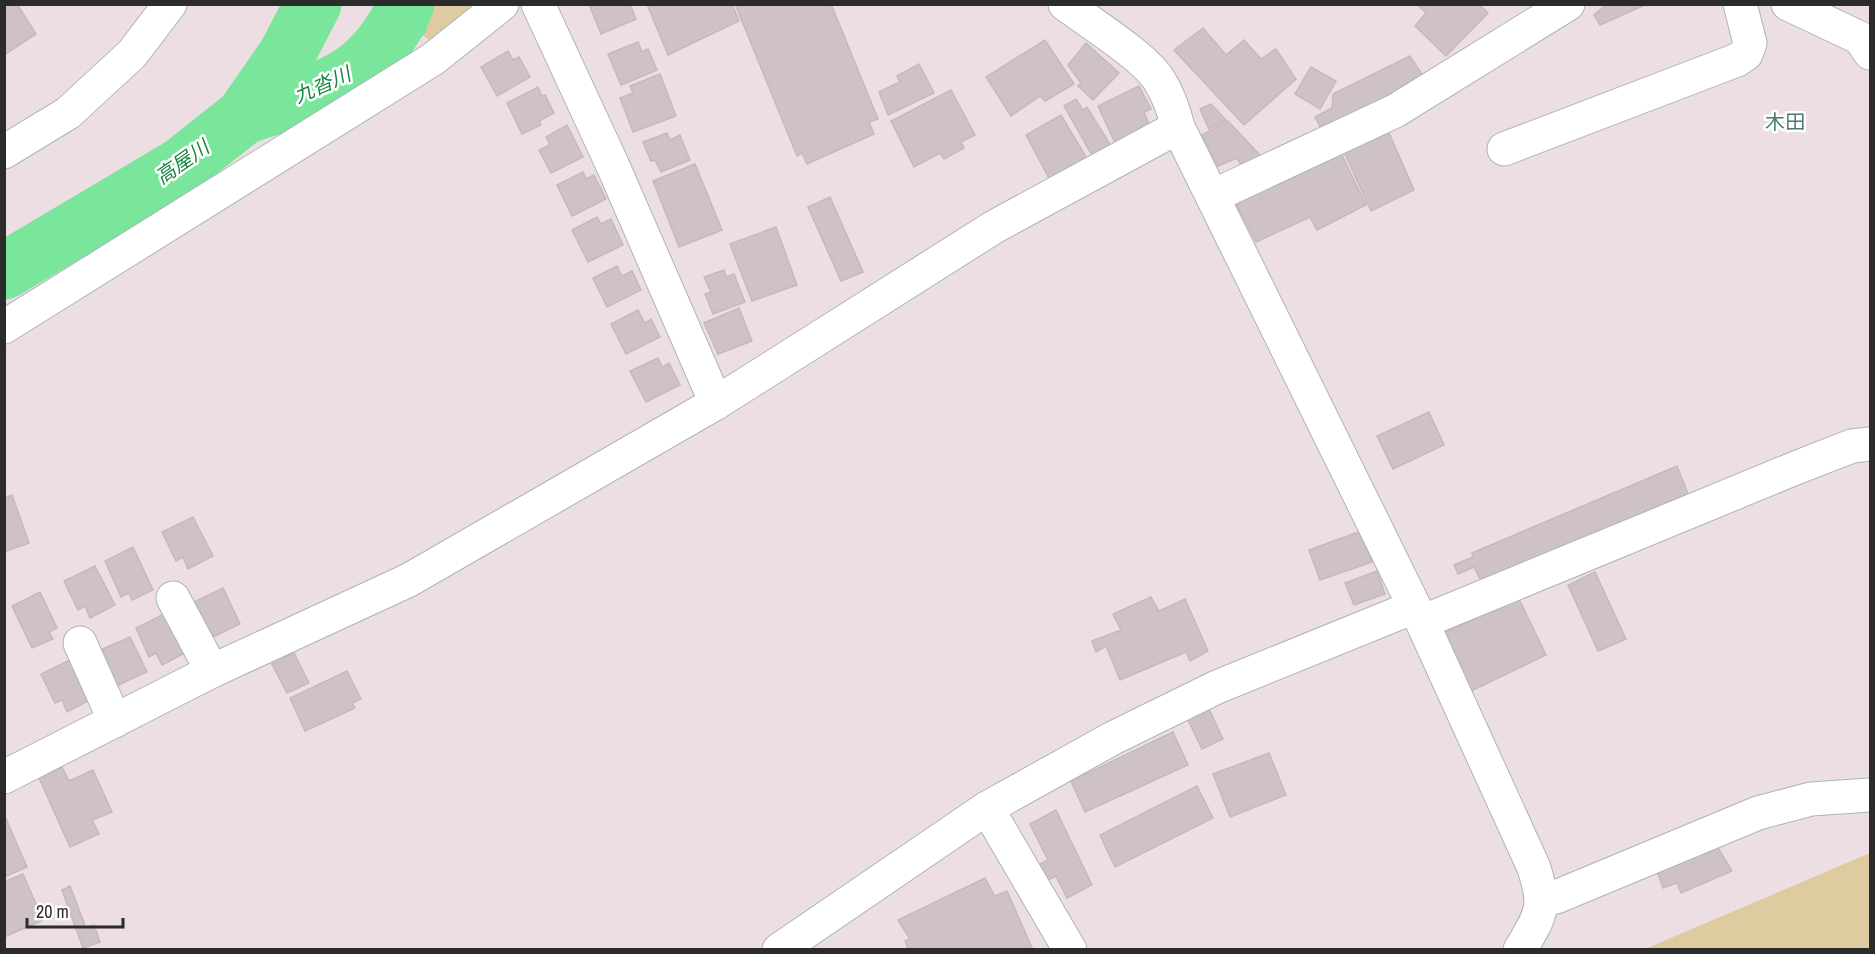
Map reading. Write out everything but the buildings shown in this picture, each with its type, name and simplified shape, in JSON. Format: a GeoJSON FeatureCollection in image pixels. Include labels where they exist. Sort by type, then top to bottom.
{"type":"FeatureCollection","features":[{"type":"Feature","properties":{"kind":"street"},"geometry":{"type":"LineString","coordinates":[[4,152],[68,113],[132,54],[170,4]]}},
{"type":"Feature","properties":{"kind":"street"},"geometry":{"type":"LineString","coordinates":[[4,327],[433,59],[502,4]]}},
{"type":"Feature","properties":{"kind":"street"},"geometry":{"type":"LineString","coordinates":[[538,4],[613,166],[716,403]]}},
{"type":"Feature","properties":{"kind":"street"},"geometry":{"type":"LineString","coordinates":[[1065,4],[1143,61],[1159,79],[1174,112],[1178,128],[1418,615],[1534,868],[1541,906],[1533,928],[1520,950]]}},
{"type":"Feature","properties":{"kind":"street"},"geometry":{"type":"LineString","coordinates":[[1213,196],[1395,111],[1568,4]]}},
{"type":"Feature","properties":{"kind":"street"},"geometry":{"type":"LineString","coordinates":[[1504,149],[1726,64],[1746,54],[1750,43],[1740,4]]}},
{"type":"Feature","properties":{"kind":"street"},"geometry":{"type":"LineString","coordinates":[[1788,4],[1860,38],[1870,52]]}},
{"type":"Feature","properties":{"kind":"street"},"geometry":{"type":"LineString","coordinates":[[4,777],[212,671],[409,580],[716,403],[994,227],[1178,128]]}},
{"type":"Feature","properties":{"kind":"street"},"geometry":{"type":"LineString","coordinates":[[779,950],[987,808],[1113,738],[1217,687],[1418,615],[1852,446],[1870,444]]}},
{"type":"Feature","properties":{"kind":"street"},"geometry":{"type":"LineString","coordinates":[[173,598],[212,671]]}},
{"type":"Feature","properties":{"kind":"street"},"geometry":{"type":"LineString","coordinates":[[80,643],[116,721]]}},
{"type":"Feature","properties":{"kind":"street"},"geometry":{"type":"LineString","coordinates":[[1541,898],[1556,897],[1758,813],[1811,799],[1870,795]]}},
{"type":"Feature","properties":{"kind":"street"},"geometry":{"type":"LineString","coordinates":[[987,808],[1070,950]]}},
{"type":"Feature","properties":{"kind":"shaded area"},"geometry":{"type":"Polygon","coordinates":[[[420,5],[473,5],[429,40],[407,25],[420,5]]]}},
{"type":"Feature","properties":{"kind":"shaded area"},"geometry":{"type":"Polygon","coordinates":[[[1870,853],[1870,949],[1645,949],[1870,853]]]}},
{"type":"Feature","properties":{"kind":"waterway","name":"高屋川"},"geometry":{"type":"LineString","coordinates":[[4,271],[181,166],[244,116],[287,54],[313,4]]}},
{"type":"Feature","properties":{"kind":"waterway","name":"九沓川"},"geometry":{"type":"LineString","coordinates":[[244,116],[304,96],[348,76],[380,47],[392,31],[406,4]]}},
{"type":"Feature","properties":{"kind":"waterway"},"geometry":{"type":"LineString","coordinates":[[359,69],[389,56],[422,30]]}},
{"type":"Feature","properties":{"kind":"district","name":"木田"},"geometry":{"type":"Point","coordinates":[1785,122]}}]}
